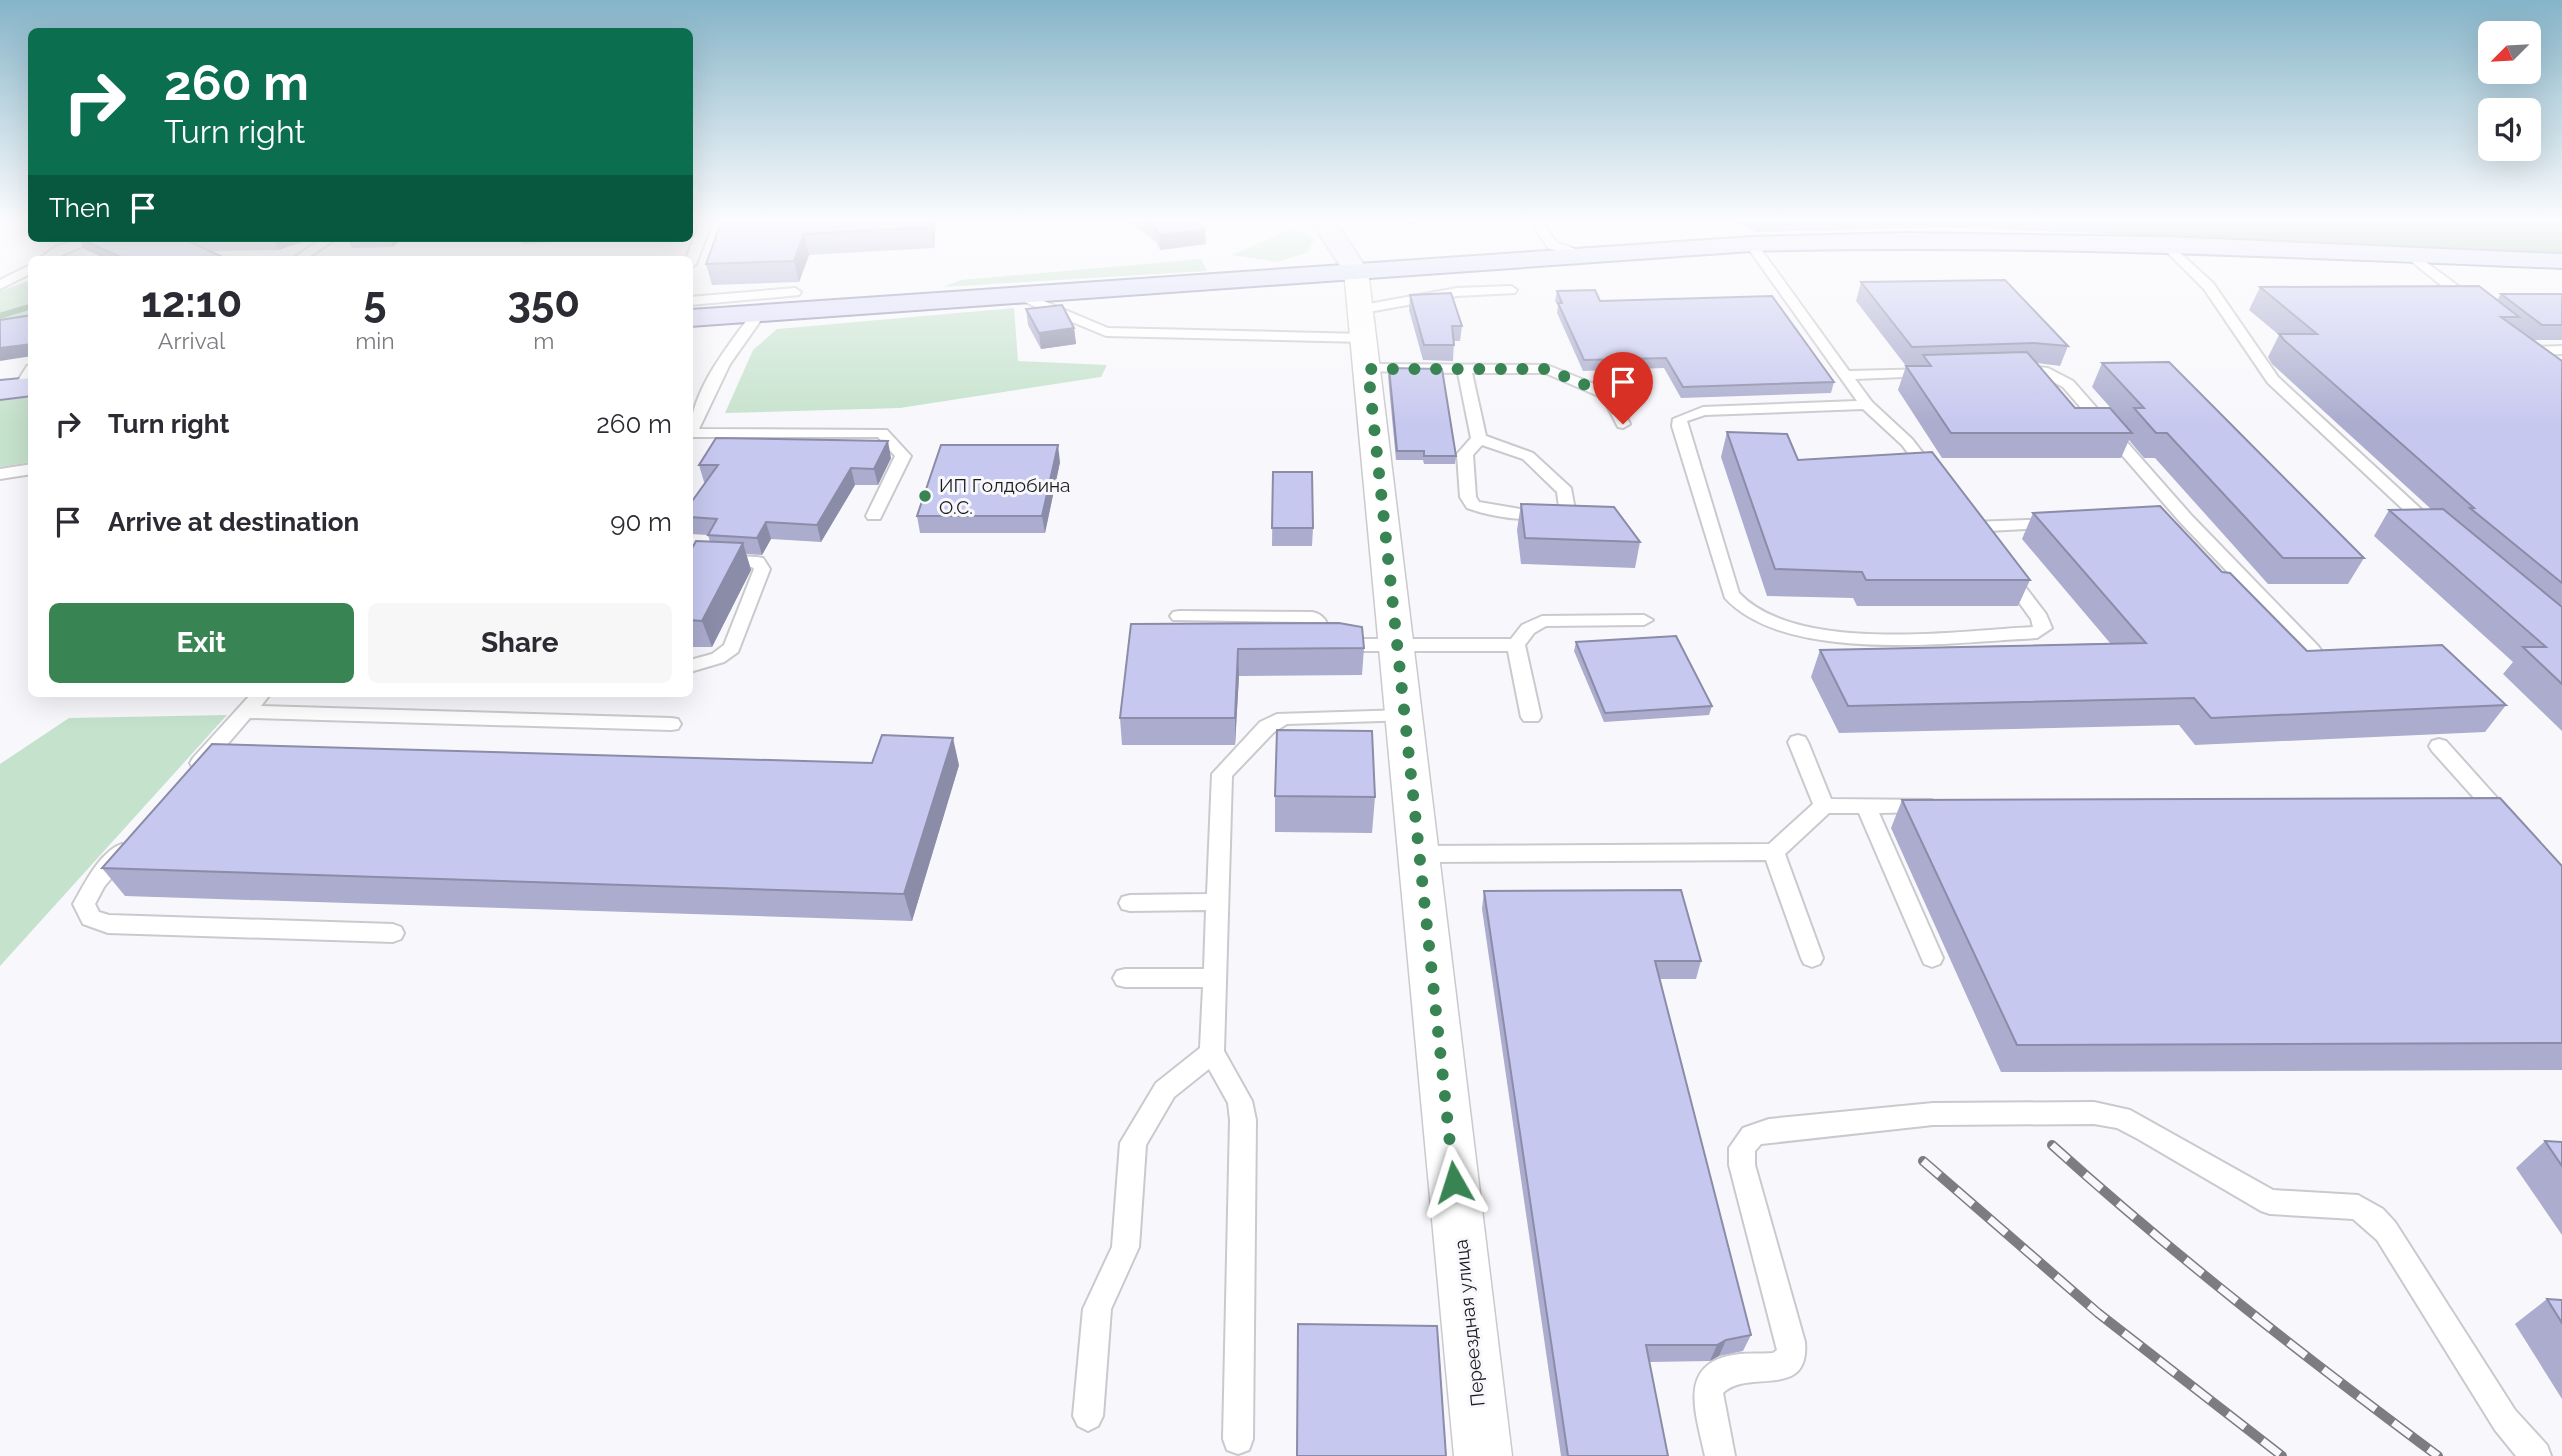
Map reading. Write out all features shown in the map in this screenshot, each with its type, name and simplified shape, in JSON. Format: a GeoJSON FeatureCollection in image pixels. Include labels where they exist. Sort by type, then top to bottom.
{"type":"FeatureCollection","features":[{"type":"Feature","properties":{"kind":"main road"},"geometry":{"type":"LineString","coordinates":[[693,318],[1020,295],[1363,322],[1476,288]]}},
{"type":"Feature","properties":{"kind":"street"},"geometry":{"type":"LineString","coordinates":[[1349,288],[1363,322]]}},
{"type":"Feature","properties":{"kind":"street","name":"Переездная улица"},"geometry":{"type":"LineString","coordinates":[[1363,322],[1483,1456]]}},
{"type":"Feature","properties":{"kind":"lane"},"geometry":{"type":"LineString","coordinates":[[1783,288],[1867,405],[1907,442],[1939,484]]}},
{"type":"Feature","properties":{"kind":"lane"},"geometry":{"type":"LineString","coordinates":[[2211,288],[2273,380],[2438,533]]}},
{"type":"Feature","properties":{"kind":"lane"},"geometry":{"type":"LineString","coordinates":[[2459,288],[2474,298],[2486,316]]}},
{"type":"Feature","properties":{"kind":"lane"},"geometry":{"type":"LineString","coordinates":[[1020,295],[1106,332],[1363,322],[1457,292],[1511,290]]}},
{"type":"Feature","properties":{"kind":"lane"},"geometry":{"type":"LineString","coordinates":[[693,301],[795,292]]}},
{"type":"Feature","properties":{"kind":"lane"},"geometry":{"type":"LineString","coordinates":[[693,426],[723,364],[759,313]]}},
{"type":"Feature","properties":{"kind":"lane"},"geometry":{"type":"LineString","coordinates":[[1363,322],[1464,368],[1533,368],[1559,373],[1609,395],[1623,424]]}},
{"type":"Feature","properties":{"kind":"lane"},"geometry":{"type":"LineString","coordinates":[[2552,366],[2527,347],[2562,351]]}},
{"type":"Feature","properties":{"kind":"lane"},"geometry":{"type":"LineString","coordinates":[[1464,368],[1479,439]]}},
{"type":"Feature","properties":{"kind":"lane"},"geometry":{"type":"LineString","coordinates":[[2001,370],[2043,371],[2068,384],[2186,519],[2312,650]]}},
{"type":"Feature","properties":{"kind":"lane"},"geometry":{"type":"LineString","coordinates":[[1845,374],[1949,371]]}},
{"type":"Feature","properties":{"kind":"lane"},"geometry":{"type":"LineString","coordinates":[[1867,405],[1703,411],[1681,419],[1679,426],[1731,594],[1745,609],[1764,620],[1785,627],[1868,641],[2037,632],[2043,628],[2040,618],[2002,568]]}},
{"type":"Feature","properties":{"kind":"lane"},"geometry":{"type":"LineString","coordinates":[[693,432],[882,433],[903,456],[874,516]]}},
{"type":"Feature","properties":{"kind":"lane"},"geometry":{"type":"LineString","coordinates":[[1479,439],[1528,456],[1565,491],[1567,510],[1553,513],[1493,511],[1473,505],[1468,497],[1465,454],[1479,439]]}},
{"type":"Feature","properties":{"kind":"lane"},"geometry":{"type":"LineString","coordinates":[[0,474],[28,470]]}},
{"type":"Feature","properties":{"kind":"lane"},"geometry":{"type":"LineString","coordinates":[[2162,520],[2186,519]]}},
{"type":"Feature","properties":{"kind":"lane"},"geometry":{"type":"LineString","coordinates":[[1986,547],[1967,522],[2067,523]]}},
{"type":"Feature","properties":{"kind":"lane"},"geometry":{"type":"LineString","coordinates":[[693,559],[757,562],[762,569],[732,648],[718,658],[693,665]]}},
{"type":"Feature","properties":{"kind":"lane"},"geometry":{"type":"LineString","coordinates":[[1179,616],[1312,617],[1320,625],[1313,637],[1354,645],[1516,645]]}},
{"type":"Feature","properties":{"kind":"lane"},"geometry":{"type":"LineString","coordinates":[[1531,717],[1516,645],[1528,629],[1542,621],[1644,620]]}},
{"type":"Feature","properties":{"kind":"lane"},"geometry":{"type":"LineString","coordinates":[[184,782],[258,697]]}},
{"type":"Feature","properties":{"kind":"lane"},"geometry":{"type":"LineString","coordinates":[[245,712],[671,724]]}},
{"type":"Feature","properties":{"kind":"lane"},"geometry":{"type":"LineString","coordinates":[[1238,1439],[1243,1120],[1240,1101],[1212,1052],[1222,774],[1274,721],[1294,716],[1405,716]]}},
{"type":"Feature","properties":{"kind":"lane"},"geometry":{"type":"LineString","coordinates":[[1798,742],[1824,806]]}},
{"type":"Feature","properties":{"kind":"lane"},"geometry":{"type":"LineString","coordinates":[[2439,746],[2509,823]]}},
{"type":"Feature","properties":{"kind":"lane"},"geometry":{"type":"LineString","coordinates":[[2463,804],[2491,804]]}},
{"type":"Feature","properties":{"kind":"lane"},"geometry":{"type":"LineString","coordinates":[[1419,854],[1774,852],[1824,806],[1949,805]]}},
{"type":"Feature","properties":{"kind":"lane"},"geometry":{"type":"LineString","coordinates":[[1866,806],[1932,958]]}},
{"type":"Feature","properties":{"kind":"lane"},"geometry":{"type":"LineString","coordinates":[[140,832],[96,882],[84,904],[91,918],[108,924],[393,933]]}},
{"type":"Feature","properties":{"kind":"lane"},"geometry":{"type":"LineString","coordinates":[[1774,852],[1812,958]]}},
{"type":"Feature","properties":{"kind":"lane"},"geometry":{"type":"LineString","coordinates":[[1130,903],[1217,902]]}},
{"type":"Feature","properties":{"kind":"lane"},"geometry":{"type":"LineString","coordinates":[[1125,978],[1214,978]]}},
{"type":"Feature","properties":{"kind":"lane"},"geometry":{"type":"LineString","coordinates":[[1088,1416],[1097,1309],[1125,1247],[1133,1143],[1165,1090],[1212,1052]]}},
{"type":"Feature","properties":{"kind":"lane"},"geometry":{"type":"LineString","coordinates":[[1720,1456],[1709,1407],[1708,1387],[1717,1374],[1735,1369],[1774,1369],[1785,1365],[1792,1356],[1791,1342],[1742,1165],[1742,1148],[1752,1136],[1769,1130],[1933,1115],[2094,1113],[2121,1118],[2147,1131],[2270,1202],[2358,1207],[2374,1217],[2386,1231],[2505,1420],[2536,1456]]}},
{"type":"Feature","properties":{"kind":"green space"},"geometry":{"type":"Polygon","coordinates":[[[9,288],[28,288],[28,321],[0,333],[0,291],[9,288]]]}},
{"type":"Feature","properties":{"kind":"green space"},"geometry":{"type":"Polygon","coordinates":[[[1014,308],[1018,361],[1107,365],[1101,377],[900,408],[725,413],[753,350],[777,329],[1014,308]]]}},
{"type":"Feature","properties":{"kind":"green space"},"geometry":{"type":"Polygon","coordinates":[[[28,397],[28,462],[0,467],[0,401],[28,397]]]}},
{"type":"Feature","properties":{"kind":"green space"},"geometry":{"type":"Polygon","coordinates":[[[227,715],[0,966],[0,764],[69,718],[227,715]]]}},
{"type":"Feature","properties":{"kind":"building"},"geometry":{"type":"Polygon","coordinates":[[[1866,288],[2013,288],[2068,346],[2034,343],[1912,347],[1866,288]]]}},
{"type":"Feature","properties":{"kind":"building"},"geometry":{"type":"Polygon","coordinates":[[[2261,288],[2482,288],[2519,317],[2501,317],[2562,361],[2562,583],[2470,508],[2474,508],[2279,334],[2317,334],[2261,288]]]}},
{"type":"Feature","properties":{"kind":"building"},"geometry":{"type":"Polygon","coordinates":[[[1595,290],[1600,301],[1772,296],[1834,382],[1683,387],[1666,358],[1584,360],[1558,303],[1562,303],[1557,291],[1595,290]]]}},
{"type":"Feature","properties":{"kind":"building"},"geometry":{"type":"Polygon","coordinates":[[[1451,293],[1462,326],[1452,326],[1454,345],[1424,345],[1410,295],[1451,293]]]}},
{"type":"Feature","properties":{"kind":"building"},"geometry":{"type":"Polygon","coordinates":[[[2501,294],[2562,294],[2562,325],[2542,325],[2501,294]]]}},
{"type":"Feature","properties":{"kind":"building"},"geometry":{"type":"Polygon","coordinates":[[[1062,305],[1074,328],[1039,333],[1026,309],[1062,305]]]}},
{"type":"Feature","properties":{"kind":"building"},"geometry":{"type":"Polygon","coordinates":[[[28,316],[28,344],[0,348],[0,320],[28,316]]]}},
{"type":"Feature","properties":{"kind":"building"},"geometry":{"type":"Polygon","coordinates":[[[2027,352],[2075,408],[2110,408],[2132,433],[1951,433],[1906,366],[1931,366],[1923,355],[2027,352]]]}},
{"type":"Feature","properties":{"kind":"building"},"geometry":{"type":"Polygon","coordinates":[[[2169,362],[2364,558],[2283,558],[2167,433],[2156,433],[2134,408],[2144,408],[2102,363],[2169,362]]]}},
{"type":"Feature","properties":{"kind":"building"},"geometry":{"type":"Polygon","coordinates":[[[1389,368],[1442,369],[1456,456],[1424,456],[1424,451],[1397,451],[1389,368]]]}},
{"type":"Feature","properties":{"kind":"building"},"geometry":{"type":"Polygon","coordinates":[[[1727,432],[1787,434],[1798,460],[1932,452],[2030,580],[1866,580],[1862,572],[1775,569],[1727,432]]]}},
{"type":"Feature","properties":{"kind":"building"},"geometry":{"type":"Polygon","coordinates":[[[716,438],[888,441],[874,469],[851,468],[817,525],[766,522],[757,538],[708,535],[717,519],[693,517],[693,500],[718,465],[699,465],[716,438]]]}},
{"type":"Feature","properties":{"kind":"building"},"geometry":{"type":"Polygon","coordinates":[[[941,445],[1058,445],[1042,516],[917,516],[941,445]]]}},
{"type":"Feature","properties":{"kind":"building"},"geometry":{"type":"Polygon","coordinates":[[[1273,472],[1312,472],[1313,528],[1272,528],[1273,472]]]}},
{"type":"Feature","properties":{"kind":"building"},"geometry":{"type":"Polygon","coordinates":[[[1521,504],[1614,507],[1640,542],[1525,538],[1521,504]]]}},
{"type":"Feature","properties":{"kind":"building"},"geometry":{"type":"Polygon","coordinates":[[[2160,506],[2222,572],[2230,573],[2307,651],[2442,645],[2506,705],[2211,718],[2194,698],[1848,706],[1820,650],[2146,643],[2033,513],[2160,506]]]}},
{"type":"Feature","properties":{"kind":"building"},"geometry":{"type":"Polygon","coordinates":[[[2443,509],[2562,607],[2562,684],[2523,647],[2546,647],[2389,510],[2443,509]]]}},
{"type":"Feature","properties":{"kind":"building"},"geometry":{"type":"Polygon","coordinates":[[[696,541],[743,543],[702,621],[693,620],[693,546],[696,541]]]}},
{"type":"Feature","properties":{"kind":"building"},"geometry":{"type":"Polygon","coordinates":[[[1339,623],[1362,627],[1364,648],[1238,649],[1235,718],[1120,718],[1131,624],[1339,623]]]}},
{"type":"Feature","properties":{"kind":"building"},"geometry":{"type":"Polygon","coordinates":[[[1676,636],[1712,706],[1605,713],[1576,642],[1676,636]]]}},
{"type":"Feature","properties":{"kind":"building"},"geometry":{"type":"Polygon","coordinates":[[[1277,730],[1372,731],[1375,797],[1275,796],[1277,730]]]}},
{"type":"Feature","properties":{"kind":"building"},"geometry":{"type":"Polygon","coordinates":[[[882,735],[953,738],[904,894],[102,868],[212,744],[872,763],[882,735]]]}},
{"type":"Feature","properties":{"kind":"building"},"geometry":{"type":"Polygon","coordinates":[[[2500,798],[2562,866],[2562,1043],[2017,1045],[1902,800],[2500,798]]]}},
{"type":"Feature","properties":{"kind":"building"},"geometry":{"type":"Polygon","coordinates":[[[1681,890],[1701,961],[1655,961],[1751,1335],[1726,1340],[1717,1345],[1646,1345],[1668,1456],[1568,1456],[1484,891],[1681,890]]]}},
{"type":"Feature","properties":{"kind":"building"},"geometry":{"type":"Polygon","coordinates":[[[2545,1141],[2562,1142],[2562,1166],[2545,1141]]]}},
{"type":"Feature","properties":{"kind":"building"},"geometry":{"type":"Polygon","coordinates":[[[2547,1299],[2562,1300],[2562,1323],[2547,1299]]]}},
{"type":"Feature","properties":{"kind":"building"},"geometry":{"type":"Polygon","coordinates":[[[1298,1324],[1437,1326],[1446,1456],[1297,1456],[1298,1324]]]}},
{"type":"Feature","properties":{"kind":"waterway"},"geometry":{"type":"LineString","coordinates":[[0,316],[28,307]]}},
{"type":"Feature","properties":{"kind":"railway"},"geometry":{"type":"LineString","coordinates":[[2052,1145],[2241,1305],[2438,1456]]}},
{"type":"Feature","properties":{"kind":"railway"},"geometry":{"type":"LineString","coordinates":[[1923,1161],[2098,1313],[2282,1456]]}},
{"type":"Feature","properties":{"kind":"place","name":"ИП Голдобина О.С."},"geometry":{"type":"Point","coordinates":[925,496]}},
{"type":"Feature","properties":{"kind":"route"},"geometry":{"type":"LineString","coordinates":[[1454,1182],[1368,369],[1547,369],[1609,395],[1615,402],[1623,424]]}}]}
